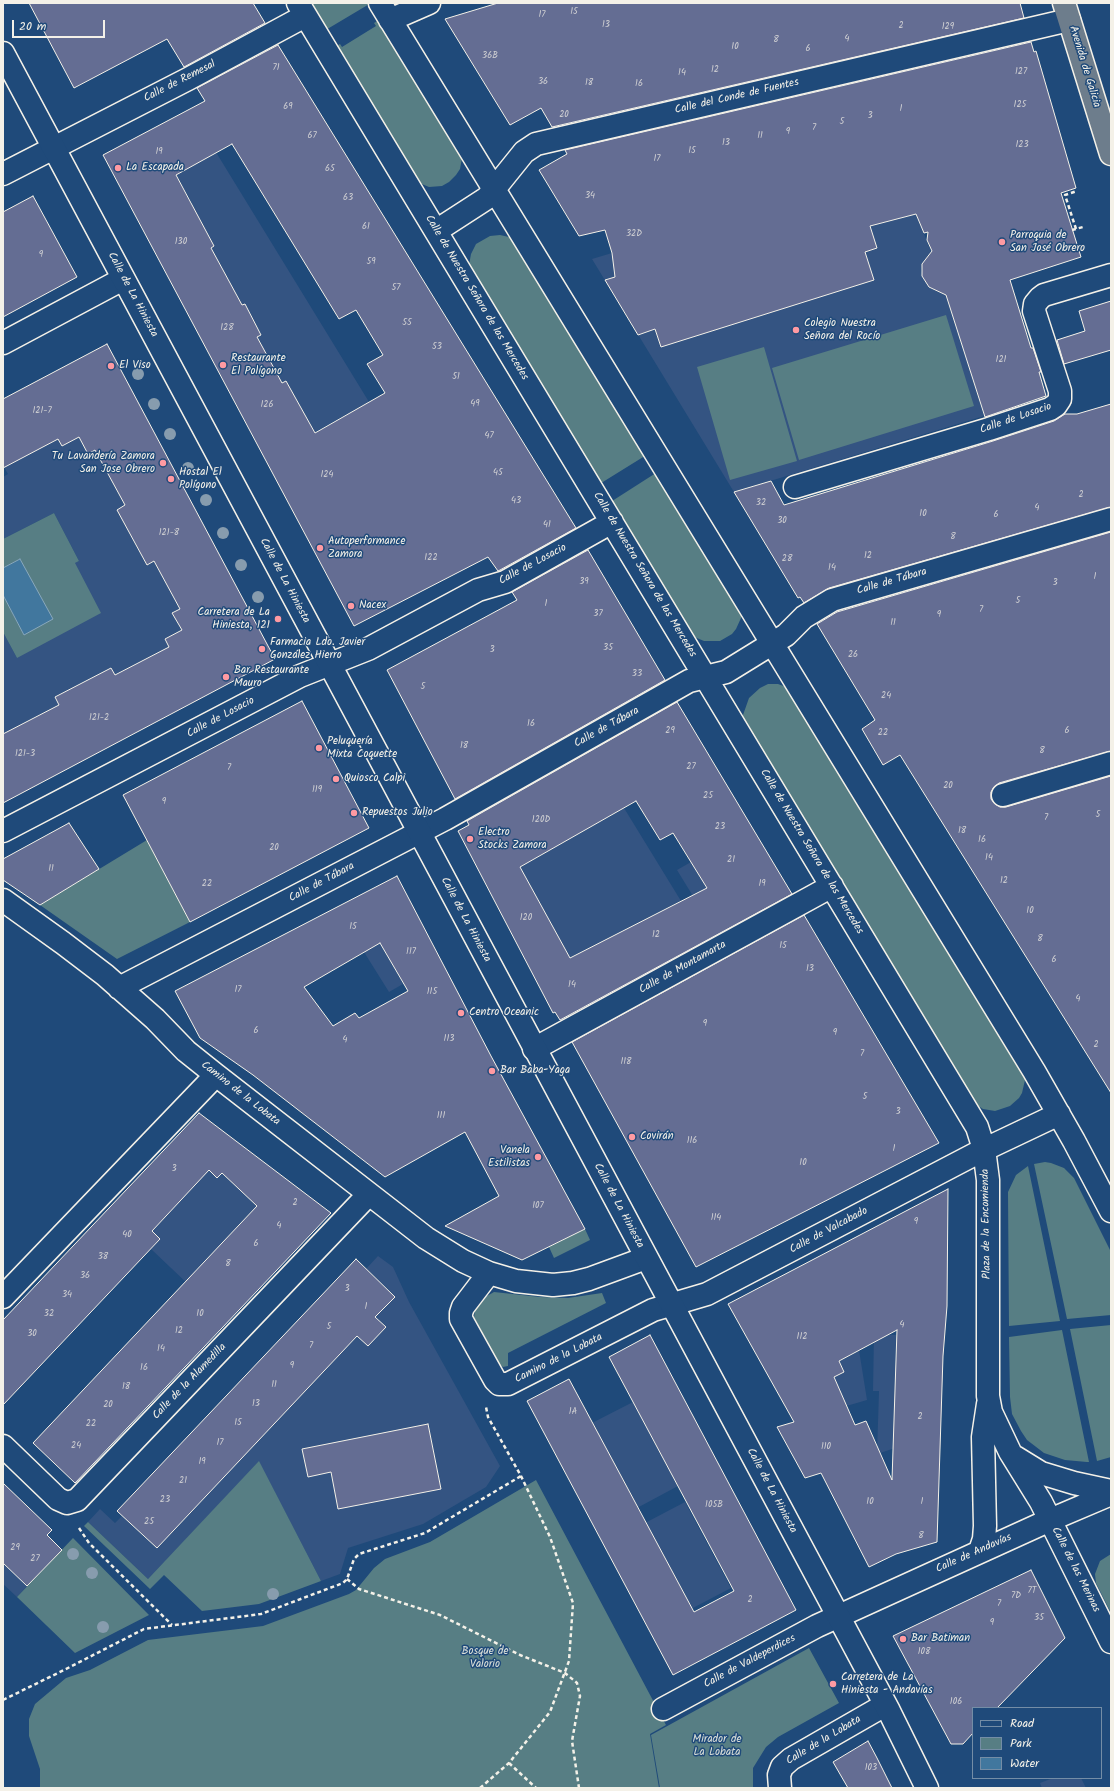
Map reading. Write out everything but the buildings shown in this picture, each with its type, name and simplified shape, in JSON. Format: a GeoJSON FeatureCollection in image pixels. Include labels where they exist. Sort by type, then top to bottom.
{"type":"FeatureCollection","features":[{"type":"Feature","properties":{"kind":"highway","name":"Avenida de Galicia"},"geometry":{"type":"LineString","coordinates":[[1067,12],[1111,154]]}},
{"type":"Feature","properties":{"kind":"street"},"geometry":{"type":"LineString","coordinates":[[429,3],[385,12],[773,644],[1058,1114],[1111,1211]]}},
{"type":"Feature","properties":{"kind":"street","name":"Calle de Remesal"},"geometry":{"type":"LineString","coordinates":[[3,174],[188,79],[302,9]]}},
{"type":"Feature","properties":{"kind":"street","name":"Calle de Nuestra Señora de las Mercedes"},"geometry":{"type":"LineString","coordinates":[[302,9],[971,1116],[981,1136],[984,1149]]}},
{"type":"Feature","properties":{"kind":"street","name":"Calle del Conde de Fuentes"},"geometry":{"type":"LineString","coordinates":[[436,231],[487,198],[495,190],[524,152],[536,144],[1067,12]]}},
{"type":"Feature","properties":{"kind":"street","name":"Calle de La Hiniesta"},"geometry":{"type":"LineString","coordinates":[[3,53],[838,1616],[927,1788]]}},
{"type":"Feature","properties":{"kind":"street","name":"Calle de Losacio"},"geometry":{"type":"LineString","coordinates":[[795,487],[1054,407],[1059,401],[1060,391],[1034,311],[1035,304],[1044,296],[1111,275]]}},
{"type":"Feature","properties":{"kind":"street"},"geometry":{"type":"LineString","coordinates":[[3,343],[123,279]]}},
{"type":"Feature","properties":{"kind":"street","name":"Calle de Tábara"},"geometry":{"type":"LineString","coordinates":[[119,988],[419,832],[689,681],[726,672],[773,644],[789,632],[808,614],[836,598],[1111,520]]}},
{"type":"Feature","properties":{"kind":"street","name":"Calle de Losacio"},"geometry":{"type":"LineString","coordinates":[[3,831],[300,676],[368,649],[478,590],[505,582],[612,522]]}},
{"type":"Feature","properties":{"kind":"street"},"geometry":{"type":"LineString","coordinates":[[1003,795],[1111,763]]}},
{"type":"Feature","properties":{"kind":"street","name":"Calle de Montamarta"},"geometry":{"type":"LineString","coordinates":[[534,1049],[832,886]]}},
{"type":"Feature","properties":{"kind":"street","name":"Camino de la Lobata"},"geometry":{"type":"LineString","coordinates":[[3,900],[63,943],[119,988],[155,1019],[186,1051],[216,1076],[438,1246],[462,1261],[489,1273],[530,1284],[564,1285],[589,1279],[646,1258]]}},
{"type":"Feature","properties":{"kind":"street"},"geometry":{"type":"LineString","coordinates":[[3,1297],[216,1076]]}},
{"type":"Feature","properties":{"kind":"street"},"geometry":{"type":"LineString","coordinates":[[984,1149],[1058,1114]]}},
{"type":"Feature","properties":{"kind":"street","name":"Calle de Valcabado"},"geometry":{"type":"LineString","coordinates":[[671,1304],[707,1294],[984,1149]]}},
{"type":"Feature","properties":{"kind":"street","name":"Plaza de la Encomienda"},"geometry":{"type":"LineString","coordinates":[[984,1149],[989,1200],[989,1406],[994,1421],[1010,1452],[1050,1520]]}},
{"type":"Feature","properties":{"kind":"street","name":"Calle de la Alamedilla"},"geometry":{"type":"LineString","coordinates":[[3,1446],[58,1498],[67,1503],[78,1500],[369,1194]]}},
{"type":"Feature","properties":{"kind":"street"},"geometry":{"type":"LineString","coordinates":[[489,1273],[462,1310],[461,1316],[495,1380]]}},
{"type":"Feature","properties":{"kind":"street","name":"Camino de la Lobata"},"geometry":{"type":"LineString","coordinates":[[495,1380],[502,1384],[516,1381],[652,1310],[671,1304]]}},
{"type":"Feature","properties":{"kind":"street","name":"Plaza de la Encomienda"},"geometry":{"type":"LineString","coordinates":[[980,1551],[984,1533],[983,1437],[988,1396]]}},
{"type":"Feature","properties":{"kind":"street","name":"Plaza de la Encomienda"},"geometry":{"type":"LineString","coordinates":[[1010,1452],[1024,1463],[1042,1473],[1068,1481],[1111,1490]]}},
{"type":"Feature","properties":{"kind":"street","name":"Calle de Andavías"},"geometry":{"type":"LineString","coordinates":[[838,1616],[980,1551],[1111,1494]]}},
{"type":"Feature","properties":{"kind":"street","name":"Calle de las Merinas"},"geometry":{"type":"LineString","coordinates":[[1050,1520],[1111,1642]]}},
{"type":"Feature","properties":{"kind":"street","name":"Calle de Valdeperdices"},"geometry":{"type":"LineString","coordinates":[[663,1709],[838,1616]]}},
{"type":"Feature","properties":{"kind":"street","name":"Calle de la Lobata"},"geometry":{"type":"LineString","coordinates":[[780,1788],[779,1775],[785,1764],[791,1758],[885,1705]]}},
{"type":"Feature","properties":{"kind":"path"},"geometry":{"type":"LineString","coordinates":[[1077,191],[1065,195],[1074,230],[1083,227]]}},
{"type":"Feature","properties":{"kind":"path"},"geometry":{"type":"LineString","coordinates":[[480,1788],[510,1763],[550,1712],[569,1661],[573,1603],[550,1537],[521,1476],[487,1412],[487,1401],[495,1380]]}},
{"type":"Feature","properties":{"kind":"path"},"geometry":{"type":"LineString","coordinates":[[3,1700],[144,1628],[260,1614],[343,1583],[347,1580],[354,1559],[359,1554],[425,1533],[521,1476]]}},
{"type":"Feature","properties":{"kind":"path"},"geometry":{"type":"LineString","coordinates":[[78,1526],[89,1543],[172,1625]]}},
{"type":"Feature","properties":{"kind":"path"},"geometry":{"type":"LineString","coordinates":[[347,1580],[359,1589],[440,1615],[520,1655],[564,1673],[576,1683],[580,1696],[572,1742],[579,1788]]}},
{"type":"Feature","properties":{"kind":"path"},"geometry":{"type":"LineString","coordinates":[[510,1763],[536,1788]]}},
{"type":"Feature","properties":{"kind":"shaded area"},"geometry":{"type":"Polygon","coordinates":[[[214,149],[415,477],[389,490],[347,414],[310,435],[257,337],[261,334],[254,322],[240,306],[211,249],[214,246],[209,236],[188,206],[192,203],[176,175],[214,149]]]}},
{"type":"Feature","properties":{"kind":"shaded area","name":"Colegio Nuestra Señora del Rocío"},"geometry":{"type":"Polygon","coordinates":[[[916,214],[932,254],[923,263],[921,270],[923,278],[932,288],[948,289],[956,325],[984,416],[734,492],[592,259],[612,253],[613,256],[916,214]]]}},
{"type":"Feature","properties":{"kind":"shaded area"},"geometry":{"type":"Polygon","coordinates":[[[79,437],[88,454],[95,450],[125,505],[118,510],[147,565],[154,561],[180,609],[173,613],[182,630],[165,639],[169,647],[115,675],[111,668],[55,697],[59,705],[3,734],[3,632],[17,658],[75,563],[79,561],[54,513],[3,539],[3,477],[8,474],[4,467],[58,438],[79,437]]]}},
{"type":"Feature","properties":{"kind":"shaded area"},"geometry":{"type":"Polygon","coordinates":[[[624,808],[681,901],[570,959],[520,867],[624,808]]]}},
{"type":"Feature","properties":{"kind":"shaded area"},"geometry":{"type":"Polygon","coordinates":[[[691,862],[710,893],[696,901],[677,870],[691,862]]]}},
{"type":"Feature","properties":{"kind":"shaded area"},"geometry":{"type":"Polygon","coordinates":[[[380,943],[403,984],[389,992],[364,952],[380,943]]]}},
{"type":"Feature","properties":{"kind":"shaded area"},"geometry":{"type":"Polygon","coordinates":[[[265,1163],[284,1178],[195,1271],[237,1312],[228,1322],[151,1249],[160,1239],[152,1231],[207,1167],[222,1173],[239,1189],[265,1163]]]}},
{"type":"Feature","properties":{"kind":"shaded area"},"geometry":{"type":"Polygon","coordinates":[[[378,1256],[393,1267],[409,1302],[500,1466],[486,1487],[423,1524],[348,1548],[340,1574],[321,1581],[259,1462],[148,1579],[88,1522],[100,1509],[115,1523],[122,1516],[157,1548],[357,1336],[368,1346],[386,1327],[375,1317],[395,1297],[366,1269],[378,1256]]]}},
{"type":"Feature","properties":{"kind":"shaded area"},"geometry":{"type":"Polygon","coordinates":[[[874,1334],[896,1335],[895,1390],[898,1447],[877,1454],[879,1391],[873,1391],[874,1334]]]}},
{"type":"Feature","properties":{"kind":"shaded area"},"geometry":{"type":"Polygon","coordinates":[[[859,1350],[867,1400],[843,1407],[834,1377],[844,1372],[839,1361],[859,1350]]]}},
{"type":"Feature","properties":{"kind":"shaded area"},"geometry":{"type":"Polygon","coordinates":[[[633,1402],[678,1486],[637,1508],[592,1423],[633,1402]]]}},
{"type":"Feature","properties":{"kind":"shaded area"},"geometry":{"type":"Polygon","coordinates":[[[685,1502],[731,1588],[691,1609],[645,1523],[685,1502]]]}},
{"type":"Feature","properties":{"kind":"shaded area"},"geometry":{"type":"Polygon","coordinates":[[[3,1563],[27,1586],[17,1597],[3,1584],[3,1563]]]}},
{"type":"Feature","properties":{"kind":"shaded area"},"geometry":{"type":"Polygon","coordinates":[[[1050,1779],[1082,1779],[1086,1788],[1042,1788],[1040,1783],[1050,1779]]]}},
{"type":"Feature","properties":{"kind":"green space"},"geometry":{"type":"Polygon","coordinates":[[[307,3],[371,3],[324,31],[307,3]]]}},
{"type":"Feature","properties":{"kind":"green space"},"geometry":{"type":"Polygon","coordinates":[[[381,19],[462,158],[460,169],[456,175],[442,186],[429,187],[417,182],[333,48],[340,44],[342,47],[376,26],[374,23],[381,19]]]}},
{"type":"Feature","properties":{"kind":"green space"},"geometry":{"type":"Polygon","coordinates":[[[500,235],[509,237],[516,241],[648,454],[598,485],[469,265],[471,254],[476,244],[490,236],[500,235]]]}},
{"type":"Feature","properties":{"kind":"green space"},"geometry":{"type":"Polygon","coordinates":[[[946,315],[974,406],[799,460],[772,368],[946,315]]]}},
{"type":"Feature","properties":{"kind":"green space"},"geometry":{"type":"Polygon","coordinates":[[[764,347],[797,461],[730,480],[697,367],[764,347]]]}},
{"type":"Feature","properties":{"kind":"green space"},"geometry":{"type":"Polygon","coordinates":[[[659,471],[741,611],[741,618],[736,629],[732,634],[720,641],[704,641],[692,636],[609,503],[659,471]]]}},
{"type":"Feature","properties":{"kind":"green space"},"geometry":{"type":"Polygon","coordinates":[[[54,513],[79,561],[75,563],[101,613],[17,658],[3,632],[3,595],[24,635],[20,559],[3,568],[3,539],[54,513]]]}},
{"type":"Feature","properties":{"kind":"green space"},"geometry":{"type":"Polygon","coordinates":[[[768,684],[778,684],[789,688],[1024,1071],[1025,1080],[1022,1093],[1010,1106],[995,1111],[983,1109],[972,1102],[743,722],[743,715],[749,698],[760,688],[768,684]]]}},
{"type":"Feature","properties":{"kind":"green space"},"geometry":{"type":"Polygon","coordinates":[[[147,840],[190,922],[117,959],[40,905],[147,840]]]}},
{"type":"Feature","properties":{"kind":"green space"},"geometry":{"type":"Polygon","coordinates":[[[1045,1162],[1064,1168],[1074,1178],[1111,1252],[1111,1315],[1067,1319],[1034,1164],[1045,1162]]]}},
{"type":"Feature","properties":{"kind":"green space"},"geometry":{"type":"Polygon","coordinates":[[[1028,1166],[1060,1321],[1009,1326],[1008,1192],[1016,1175],[1028,1166]]]}},
{"type":"Feature","properties":{"kind":"green space"},"geometry":{"type":"Polygon","coordinates":[[[585,1229],[590,1240],[554,1258],[549,1247],[585,1229]]]}},
{"type":"Feature","properties":{"kind":"green space"},"geometry":{"type":"Polygon","coordinates":[[[494,1292],[540,1297],[568,1298],[602,1293],[606,1303],[508,1353],[508,1366],[503,1367],[500,1365],[474,1317],[475,1311],[487,1296],[494,1292]]]}},
{"type":"Feature","properties":{"kind":"green space"},"geometry":{"type":"Polygon","coordinates":[[[1111,1325],[1111,1457],[1097,1461],[1070,1329],[1111,1325]]]}},
{"type":"Feature","properties":{"kind":"green space"},"geometry":{"type":"Polygon","coordinates":[[[1062,1330],[1089,1462],[1065,1460],[1044,1453],[1027,1440],[1012,1414],[1010,1397],[1009,1337],[1062,1330]]]}},
{"type":"Feature","properties":{"kind":"green space"},"geometry":{"type":"Polygon","coordinates":[[[259,1461],[321,1581],[259,1604],[202,1611],[164,1575],[150,1589],[84,1526],[88,1522],[148,1579],[259,1461]]]}},
{"type":"Feature","properties":{"kind":"green space","name":"Bosque de Valorio"},"geometry":{"type":"Polygon","coordinates":[[[536,1480],[666,1725],[650,1734],[659,1788],[40,1788],[40,1769],[29,1736],[29,1719],[35,1704],[66,1678],[90,1670],[148,1640],[263,1626],[349,1594],[356,1590],[374,1568],[385,1559],[430,1542],[536,1480]]]}},
{"type":"Feature","properties":{"kind":"green space"},"geometry":{"type":"Polygon","coordinates":[[[73,1538],[149,1615],[75,1653],[17,1597],[73,1538]]]}},
{"type":"Feature","properties":{"kind":"green space"},"geometry":{"type":"Polygon","coordinates":[[[1111,1554],[1111,1613],[1096,1583],[1095,1574],[1100,1561],[1111,1554]]]}},
{"type":"Feature","properties":{"kind":"green space","name":"Mirador de La Lobata"},"geometry":{"type":"Polygon","coordinates":[[[809,1648],[839,1703],[778,1737],[766,1747],[753,1768],[753,1788],[660,1788],[651,1735],[809,1648]]]}},
{"type":"Feature","properties":{"kind":"water"},"geometry":{"type":"Polygon","coordinates":[[[20,559],[53,619],[24,635],[3,595],[3,568],[20,559]]]}},
{"type":"Feature","properties":{"kind":"place","name":"La Escapada"},"geometry":{"type":"Point","coordinates":[118,168]}},
{"type":"Feature","properties":{"kind":"place","name":"Parroquia de San José Obrero"},"geometry":{"type":"Point","coordinates":[1002,242]}},
{"type":"Feature","properties":{"kind":"place","name":"Colegio Nuestra Señora del Rocío"},"geometry":{"type":"Point","coordinates":[796,330]}},
{"type":"Feature","properties":{"kind":"place","name":"Restaurante El Polígono"},"geometry":{"type":"Point","coordinates":[223,365]}},
{"type":"Feature","properties":{"kind":"place","name":"El Viso"},"geometry":{"type":"Point","coordinates":[111,366]}},
{"type":"Feature","properties":{"kind":"place","name":"Tu Lavandería Zamora San Jose Obrero"},"geometry":{"type":"Point","coordinates":[163,463]}},
{"type":"Feature","properties":{"kind":"place","name":"Hostal El Polígono"},"geometry":{"type":"Point","coordinates":[171,479]}},
{"type":"Feature","properties":{"kind":"place","name":"Autoperformance Zamora"},"geometry":{"type":"Point","coordinates":[320,548]}},
{"type":"Feature","properties":{"kind":"place","name":"Nacex"},"geometry":{"type":"Point","coordinates":[351,606]}},
{"type":"Feature","properties":{"kind":"place","name":"Carretera de La Hiniesta, 121"},"geometry":{"type":"Point","coordinates":[278,619]}},
{"type":"Feature","properties":{"kind":"place","name":"Farmacia Ldo. Javier González Hierro"},"geometry":{"type":"Point","coordinates":[262,649]}},
{"type":"Feature","properties":{"kind":"place","name":"Bar Restaurante Mauro"},"geometry":{"type":"Point","coordinates":[226,677]}},
{"type":"Feature","properties":{"kind":"place","name":"Peluquería Mixta Coquette"},"geometry":{"type":"Point","coordinates":[319,748]}},
{"type":"Feature","properties":{"kind":"place","name":"Quiosco Calpi"},"geometry":{"type":"Point","coordinates":[336,779]}},
{"type":"Feature","properties":{"kind":"place","name":"Repuestos Julio"},"geometry":{"type":"Point","coordinates":[354,813]}},
{"type":"Feature","properties":{"kind":"place","name":"Electro Stocks Zamora"},"geometry":{"type":"Point","coordinates":[470,839]}},
{"type":"Feature","properties":{"kind":"place","name":"Centro Oceanic"},"geometry":{"type":"Point","coordinates":[461,1013]}},
{"type":"Feature","properties":{"kind":"place","name":"Bar Baba-Yaga"},"geometry":{"type":"Point","coordinates":[492,1071]}},
{"type":"Feature","properties":{"kind":"place","name":"Covirán"},"geometry":{"type":"Point","coordinates":[632,1137]}},
{"type":"Feature","properties":{"kind":"place","name":"Vanela Estilistas"},"geometry":{"type":"Point","coordinates":[538,1157]}},
{"type":"Feature","properties":{"kind":"place","name":"Bar Batiman"},"geometry":{"type":"Point","coordinates":[903,1639]}},
{"type":"Feature","properties":{"kind":"place","name":"Carretera de La Hiniesta - Andavías"},"geometry":{"type":"Point","coordinates":[833,1684]}}]}
